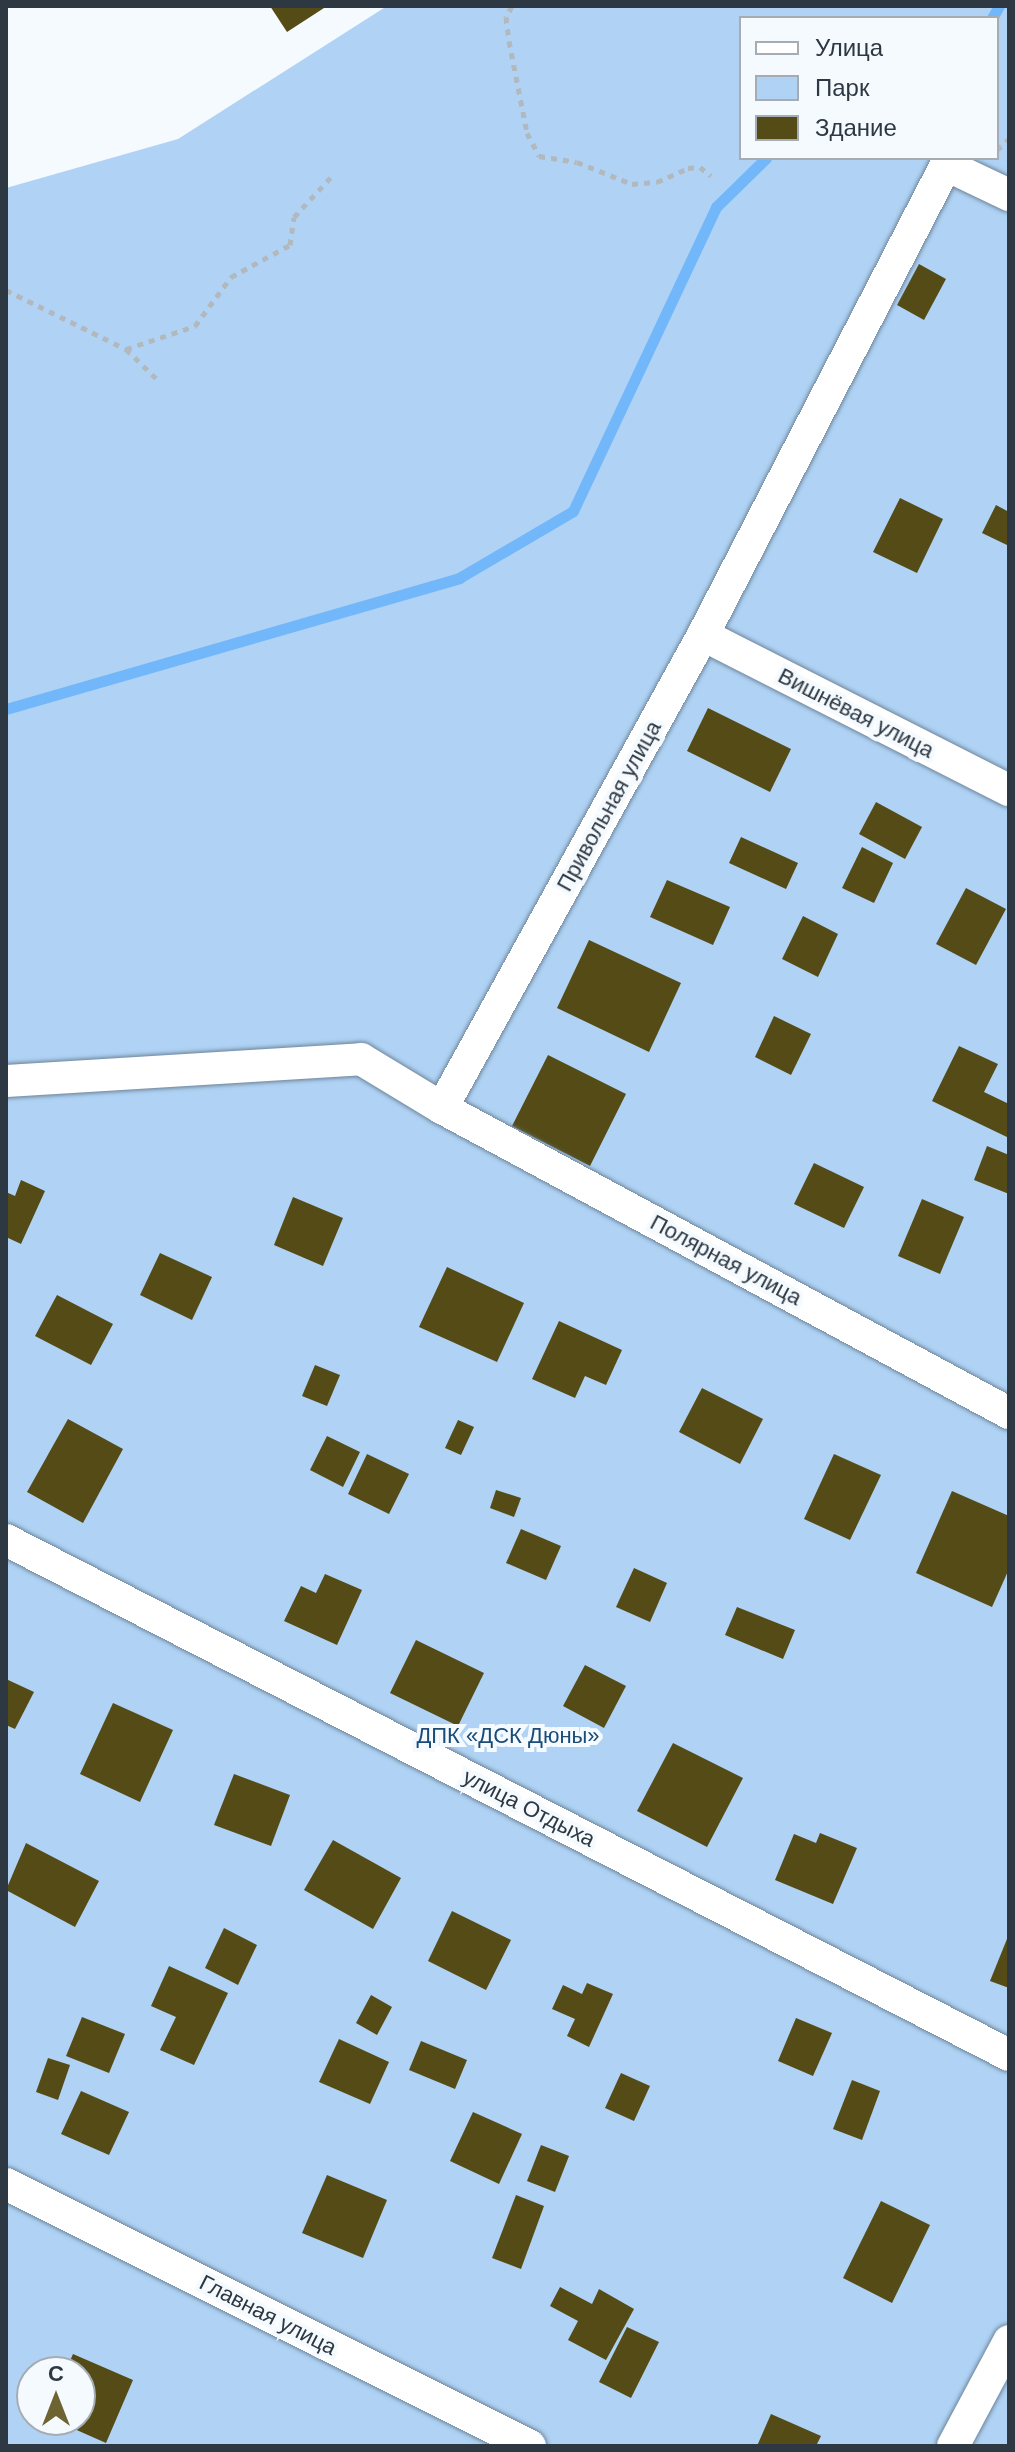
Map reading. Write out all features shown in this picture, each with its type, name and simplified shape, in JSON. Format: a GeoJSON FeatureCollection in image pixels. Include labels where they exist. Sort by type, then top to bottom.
{"type":"FeatureCollection","features":[{"type":"Feature","properties":{"kind":"street","name":"Привольная улица"},"geometry":{"type":"LineString","coordinates":[[442,1108],[703,635],[946,165],[1009,195]]}},
{"type":"Feature","properties":{"kind":"street","name":"Вишнёвая улица"},"geometry":{"type":"LineString","coordinates":[[703,635],[1009,790]]}},
{"type":"Feature","properties":{"kind":"street"},"geometry":{"type":"LineString","coordinates":[[6,1081],[361,1059],[442,1108]]}},
{"type":"Feature","properties":{"kind":"street","name":"Полярная улица"},"geometry":{"type":"LineString","coordinates":[[442,1108],[1009,1413]]}},
{"type":"Feature","properties":{"kind":"street","name":"улица Отдыха"},"geometry":{"type":"LineString","coordinates":[[6,1540],[1009,2055]]}},
{"type":"Feature","properties":{"kind":"street","name":"Главная улица"},"geometry":{"type":"LineString","coordinates":[[6,2184],[530,2446]]}},
{"type":"Feature","properties":{"kind":"street"},"geometry":{"type":"LineString","coordinates":[[953,2446],[1009,2341]]}},
{"type":"Feature","properties":{"kind":"path"},"geometry":{"type":"LineString","coordinates":[[512,6],[506,17],[509,41],[527,133],[539,156],[577,162],[632,184],[657,182],[688,168],[700,167],[711,176]]}},
{"type":"Feature","properties":{"kind":"path"},"geometry":{"type":"LineString","coordinates":[[126,349],[195,326],[231,277],[290,245],[294,217],[332,176]]}},
{"type":"Feature","properties":{"kind":"path"},"geometry":{"type":"LineString","coordinates":[[6,290],[126,349],[157,379]]}},
{"type":"Feature","properties":{"kind":"green space","name":"ДПК «ДСК Дюны»"},"geometry":{"type":"Polygon","coordinates":[[[387,6],[1009,6],[1009,2446],[6,2446],[6,188],[178,139],[387,6]]]}},
{"type":"Feature","properties":{"kind":"building"},"geometry":{"type":"Polygon","coordinates":[[[270,6],[323,6],[324,8],[287,32],[270,6]]]}},
{"type":"Feature","properties":{"kind":"building"},"geometry":{"type":"Polygon","coordinates":[[[919,264],[946,279],[924,320],[897,305],[919,264]]]}},
{"type":"Feature","properties":{"kind":"building"},"geometry":{"type":"Polygon","coordinates":[[[900,498],[943,519],[917,573],[873,552],[900,498]]]}},
{"type":"Feature","properties":{"kind":"building"},"geometry":{"type":"Polygon","coordinates":[[[996,505],[1009,512],[1009,546],[982,533],[996,505]]]}},
{"type":"Feature","properties":{"kind":"building"},"geometry":{"type":"Polygon","coordinates":[[[708,708],[791,749],[770,792],[687,751],[708,708]]]}},
{"type":"Feature","properties":{"kind":"building"},"geometry":{"type":"Polygon","coordinates":[[[876,802],[922,827],[905,859],[859,834],[876,802]]]}},
{"type":"Feature","properties":{"kind":"building"},"geometry":{"type":"Polygon","coordinates":[[[741,837],[798,863],[786,889],[729,863],[741,837]]]}},
{"type":"Feature","properties":{"kind":"building"},"geometry":{"type":"Polygon","coordinates":[[[862,847],[893,863],[874,903],[842,888],[862,847]]]}},
{"type":"Feature","properties":{"kind":"building"},"geometry":{"type":"Polygon","coordinates":[[[667,880],[730,907],[713,945],[650,917],[667,880]]]}},
{"type":"Feature","properties":{"kind":"building"},"geometry":{"type":"Polygon","coordinates":[[[966,888],[1006,909],[976,965],[936,944],[966,888]]]}},
{"type":"Feature","properties":{"kind":"building"},"geometry":{"type":"Polygon","coordinates":[[[803,916],[838,934],[818,977],[782,959],[803,916]]]}},
{"type":"Feature","properties":{"kind":"building"},"geometry":{"type":"Polygon","coordinates":[[[589,940],[681,983],[649,1052],[557,1008],[589,940]]]}},
{"type":"Feature","properties":{"kind":"building"},"geometry":{"type":"Polygon","coordinates":[[[774,1016],[811,1034],[791,1075],[755,1057],[774,1016]]]}},
{"type":"Feature","properties":{"kind":"building"},"geometry":{"type":"Polygon","coordinates":[[[959,1046],[998,1064],[984,1092],[1009,1104],[1009,1138],[932,1101],[959,1046]]]}},
{"type":"Feature","properties":{"kind":"building"},"geometry":{"type":"Polygon","coordinates":[[[548,1055],[626,1094],[590,1166],[512,1126],[548,1055]]]}},
{"type":"Feature","properties":{"kind":"building"},"geometry":{"type":"Polygon","coordinates":[[[987,1146],[1009,1155],[1009,1194],[974,1180],[987,1146]]]}},
{"type":"Feature","properties":{"kind":"building"},"geometry":{"type":"Polygon","coordinates":[[[814,1163],[864,1187],[844,1228],[794,1204],[814,1163]]]}},
{"type":"Feature","properties":{"kind":"building"},"geometry":{"type":"Polygon","coordinates":[[[21,1180],[45,1191],[21,1244],[6,1237],[6,1192],[15,1196],[21,1180]]]}},
{"type":"Feature","properties":{"kind":"building"},"geometry":{"type":"Polygon","coordinates":[[[293,1197],[343,1218],[323,1266],[274,1245],[293,1197]]]}},
{"type":"Feature","properties":{"kind":"building"},"geometry":{"type":"Polygon","coordinates":[[[922,1199],[964,1217],[940,1274],[898,1256],[922,1199]]]}},
{"type":"Feature","properties":{"kind":"building"},"geometry":{"type":"Polygon","coordinates":[[[160,1253],[212,1277],[192,1320],[140,1295],[160,1253]]]}},
{"type":"Feature","properties":{"kind":"building"},"geometry":{"type":"Polygon","coordinates":[[[447,1267],[524,1303],[497,1362],[419,1327],[447,1267]]]}},
{"type":"Feature","properties":{"kind":"building"},"geometry":{"type":"Polygon","coordinates":[[[57,1295],[113,1324],[91,1365],[35,1336],[57,1295]]]}},
{"type":"Feature","properties":{"kind":"building"},"geometry":{"type":"Polygon","coordinates":[[[559,1321],[622,1350],[606,1385],[585,1376],[575,1398],[532,1379],[559,1321]]]}},
{"type":"Feature","properties":{"kind":"building"},"geometry":{"type":"Polygon","coordinates":[[[315,1365],[340,1375],[327,1406],[302,1396],[315,1365]]]}},
{"type":"Feature","properties":{"kind":"building"},"geometry":{"type":"Polygon","coordinates":[[[702,1388],[763,1419],[740,1464],[679,1432],[702,1388]]]}},
{"type":"Feature","properties":{"kind":"building"},"geometry":{"type":"Polygon","coordinates":[[[68,1419],[123,1449],[83,1523],[27,1492],[68,1419]]]}},
{"type":"Feature","properties":{"kind":"building"},"geometry":{"type":"Polygon","coordinates":[[[458,1420],[474,1427],[461,1455],[445,1448],[458,1420]]]}},
{"type":"Feature","properties":{"kind":"building"},"geometry":{"type":"Polygon","coordinates":[[[327,1436],[360,1452],[343,1487],[310,1470],[327,1436]]]}},
{"type":"Feature","properties":{"kind":"building"},"geometry":{"type":"Polygon","coordinates":[[[367,1454],[409,1474],[389,1514],[348,1494],[367,1454]]]}},
{"type":"Feature","properties":{"kind":"building"},"geometry":{"type":"Polygon","coordinates":[[[834,1454],[881,1475],[850,1540],[804,1519],[834,1454]]]}},
{"type":"Feature","properties":{"kind":"building"},"geometry":{"type":"Polygon","coordinates":[[[496,1490],[521,1498],[514,1517],[490,1508],[496,1490]]]}},
{"type":"Feature","properties":{"kind":"building"},"geometry":{"type":"Polygon","coordinates":[[[952,1491],[1009,1516],[1009,1569],[992,1607],[916,1573],[952,1491]]]}},
{"type":"Feature","properties":{"kind":"building"},"geometry":{"type":"Polygon","coordinates":[[[521,1529],[561,1546],[546,1580],[506,1563],[521,1529]]]}},
{"type":"Feature","properties":{"kind":"building"},"geometry":{"type":"Polygon","coordinates":[[[634,1568],[667,1583],[650,1622],[616,1607],[634,1568]]]}},
{"type":"Feature","properties":{"kind":"building"},"geometry":{"type":"Polygon","coordinates":[[[325,1574],[362,1590],[337,1645],[284,1621],[301,1586],[316,1593],[325,1574]]]}},
{"type":"Feature","properties":{"kind":"building"},"geometry":{"type":"Polygon","coordinates":[[[737,1607],[795,1630],[783,1659],[725,1635],[737,1607]]]}},
{"type":"Feature","properties":{"kind":"building"},"geometry":{"type":"Polygon","coordinates":[[[416,1640],[484,1673],[458,1726],[390,1693],[416,1640]]]}},
{"type":"Feature","properties":{"kind":"building"},"geometry":{"type":"Polygon","coordinates":[[[585,1665],[626,1686],[604,1728],[563,1706],[585,1665]]]}},
{"type":"Feature","properties":{"kind":"building"},"geometry":{"type":"Polygon","coordinates":[[[6,1679],[34,1692],[15,1729],[6,1725],[6,1679]]]}},
{"type":"Feature","properties":{"kind":"building"},"geometry":{"type":"Polygon","coordinates":[[[113,1703],[173,1730],[140,1802],[80,1774],[113,1703]]]}},
{"type":"Feature","properties":{"kind":"building"},"geometry":{"type":"Polygon","coordinates":[[[673,1743],[743,1778],[707,1847],[637,1811],[673,1743]]]}},
{"type":"Feature","properties":{"kind":"building"},"geometry":{"type":"Polygon","coordinates":[[[234,1774],[290,1795],[271,1846],[214,1825],[234,1774]]]}},
{"type":"Feature","properties":{"kind":"building"},"geometry":{"type":"Polygon","coordinates":[[[820,1833],[857,1848],[833,1904],[775,1880],[794,1834],[816,1843],[820,1833]]]}},
{"type":"Feature","properties":{"kind":"building"},"geometry":{"type":"Polygon","coordinates":[[[333,1840],[401,1878],[373,1929],[304,1890],[333,1840]]]}},
{"type":"Feature","properties":{"kind":"building"},"geometry":{"type":"Polygon","coordinates":[[[26,1843],[99,1881],[75,1927],[6,1890],[26,1843]]]}},
{"type":"Feature","properties":{"kind":"building"},"geometry":{"type":"Polygon","coordinates":[[[452,1911],[511,1940],[486,1990],[428,1961],[452,1911]]]}},
{"type":"Feature","properties":{"kind":"building"},"geometry":{"type":"Polygon","coordinates":[[[224,1928],[257,1945],[238,1985],[205,1968],[224,1928]]]}},
{"type":"Feature","properties":{"kind":"building"},"geometry":{"type":"Polygon","coordinates":[[[1009,1934],[1009,1988],[990,1981],[1009,1934]]]}},
{"type":"Feature","properties":{"kind":"building"},"geometry":{"type":"Polygon","coordinates":[[[169,1966],[228,1993],[194,2065],[160,2050],[176,2017],[151,2006],[169,1966]]]}},
{"type":"Feature","properties":{"kind":"building"},"geometry":{"type":"Polygon","coordinates":[[[587,1983],[613,1994],[589,2047],[567,2036],[575,2019],[552,2009],[563,1985],[582,1994],[587,1983]]]}},
{"type":"Feature","properties":{"kind":"building"},"geometry":{"type":"Polygon","coordinates":[[[371,1995],[392,2007],[377,2035],[356,2023],[371,1995]]]}},
{"type":"Feature","properties":{"kind":"building"},"geometry":{"type":"Polygon","coordinates":[[[82,2017],[125,2034],[109,2073],[66,2056],[82,2017]]]}},
{"type":"Feature","properties":{"kind":"building"},"geometry":{"type":"Polygon","coordinates":[[[796,2018],[832,2033],[813,2076],[778,2061],[796,2018]]]}},
{"type":"Feature","properties":{"kind":"building"},"geometry":{"type":"Polygon","coordinates":[[[339,2039],[389,2062],[370,2104],[319,2082],[339,2039]]]}},
{"type":"Feature","properties":{"kind":"building"},"geometry":{"type":"Polygon","coordinates":[[[421,2041],[467,2060],[455,2089],[409,2070],[421,2041]]]}},
{"type":"Feature","properties":{"kind":"building"},"geometry":{"type":"Polygon","coordinates":[[[48,2058],[70,2065],[58,2100],[36,2092],[48,2058]]]}},
{"type":"Feature","properties":{"kind":"building"},"geometry":{"type":"Polygon","coordinates":[[[621,2073],[650,2086],[634,2121],[605,2108],[621,2073]]]}},
{"type":"Feature","properties":{"kind":"building"},"geometry":{"type":"Polygon","coordinates":[[[852,2080],[880,2091],[862,2140],[833,2129],[852,2080]]]}},
{"type":"Feature","properties":{"kind":"building"},"geometry":{"type":"Polygon","coordinates":[[[81,2091],[129,2112],[109,2155],[61,2134],[81,2091]]]}},
{"type":"Feature","properties":{"kind":"building"},"geometry":{"type":"Polygon","coordinates":[[[473,2112],[522,2134],[499,2184],[450,2161],[473,2112]]]}},
{"type":"Feature","properties":{"kind":"building"},"geometry":{"type":"Polygon","coordinates":[[[541,2145],[569,2156],[555,2192],[527,2181],[541,2145]]]}},
{"type":"Feature","properties":{"kind":"building"},"geometry":{"type":"Polygon","coordinates":[[[327,2175],[387,2200],[363,2258],[302,2233],[327,2175]]]}},
{"type":"Feature","properties":{"kind":"building"},"geometry":{"type":"Polygon","coordinates":[[[516,2195],[544,2206],[521,2269],[492,2258],[516,2195]]]}},
{"type":"Feature","properties":{"kind":"building"},"geometry":{"type":"Polygon","coordinates":[[[881,2201],[930,2225],[892,2303],[843,2278],[881,2201]]]}},
{"type":"Feature","properties":{"kind":"building"},"geometry":{"type":"Polygon","coordinates":[[[560,2287],[592,2304],[599,2289],[634,2309],[606,2360],[568,2340],[578,2321],[550,2306],[560,2287]]]}},
{"type":"Feature","properties":{"kind":"building"},"geometry":{"type":"Polygon","coordinates":[[[627,2327],[659,2342],[631,2398],[599,2382],[627,2327]]]}},
{"type":"Feature","properties":{"kind":"building"},"geometry":{"type":"Polygon","coordinates":[[[96,2364],[133,2380],[106,2443],[90,2436],[96,2436],[96,2364]]]}},
{"type":"Feature","properties":{"kind":"building"},"geometry":{"type":"Polygon","coordinates":[[[771,2414],[821,2436],[816,2446],[757,2446],[771,2414]]]}},
{"type":"Feature","properties":{"kind":"waterway"},"geometry":{"type":"LineString","coordinates":[[993,16],[999,6]]}},
{"type":"Feature","properties":{"kind":"waterway"},"geometry":{"type":"LineString","coordinates":[[6,709],[459,578],[573,511],[716,207],[764,160]]}}]}
